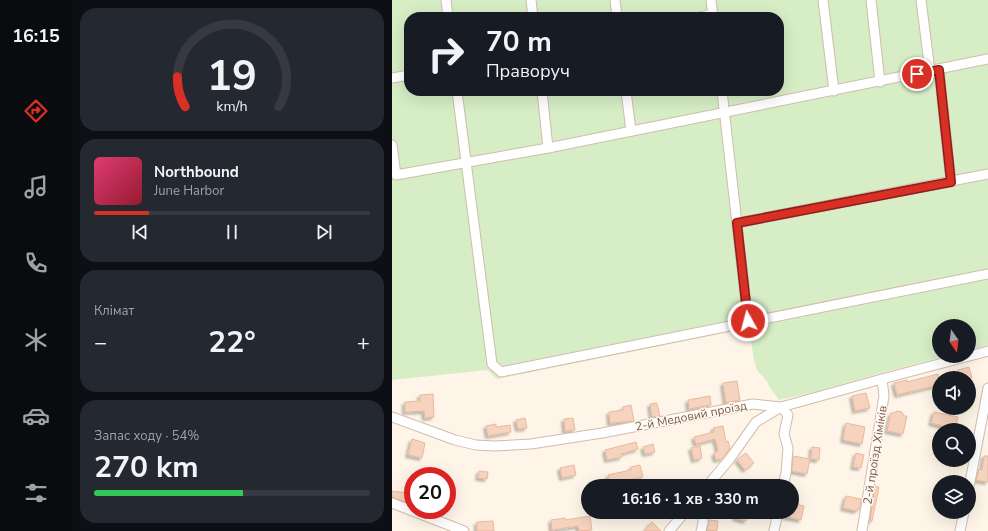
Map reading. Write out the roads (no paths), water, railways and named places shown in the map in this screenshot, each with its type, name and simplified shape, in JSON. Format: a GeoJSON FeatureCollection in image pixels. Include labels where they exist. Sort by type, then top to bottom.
{"type":"FeatureCollection","features":[{"type":"Feature","properties":{"kind":"street"},"geometry":{"type":"LineString","coordinates":[[446,0],[447,12]]}},
{"type":"Feature","properties":{"kind":"street"},"geometry":{"type":"LineString","coordinates":[[531,0],[532,12]]}},
{"type":"Feature","properties":{"kind":"street"},"geometry":{"type":"LineString","coordinates":[[615,0],[616,12]]}},
{"type":"Feature","properties":{"kind":"street"},"geometry":{"type":"LineString","coordinates":[[711,0],[712,12]]}},
{"type":"Feature","properties":{"kind":"street"},"geometry":{"type":"LineString","coordinates":[[823,0],[834,91]]}},
{"type":"Feature","properties":{"kind":"street"},"geometry":{"type":"LineString","coordinates":[[871,0],[880,82]]}},
{"type":"Feature","properties":{"kind":"street"},"geometry":{"type":"LineString","coordinates":[[921,0],[930,72]]}},
{"type":"Feature","properties":{"kind":"street"},"geometry":{"type":"LineString","coordinates":[[392,145],[396,175],[548,148],[930,72],[988,59]]}},
{"type":"Feature","properties":{"kind":"street"},"geometry":{"type":"LineString","coordinates":[[939,70],[951,182]]}},
{"type":"Feature","properties":{"kind":"street"},"geometry":{"type":"LineString","coordinates":[[392,78],[404,76]]}},
{"type":"Feature","properties":{"kind":"street"},"geometry":{"type":"LineString","coordinates":[[458,96],[492,364],[501,372],[748,321],[988,274]]}},
{"type":"Feature","properties":{"kind":"street"},"geometry":{"type":"LineString","coordinates":[[543,96],[548,148]]}},
{"type":"Feature","properties":{"kind":"street"},"geometry":{"type":"LineString","coordinates":[[627,96],[631,131]]}},
{"type":"Feature","properties":{"kind":"street"},"geometry":{"type":"LineString","coordinates":[[722,96],[748,321]]}},
{"type":"Feature","properties":{"kind":"street"},"geometry":{"type":"LineString","coordinates":[[737,223],[988,174]]}},
{"type":"Feature","properties":{"kind":"street","name":"2-й Медовий проїзд"},"geometry":{"type":"LineString","coordinates":[[392,417],[455,440],[476,445],[494,446],[531,444],[602,433],[753,404],[781,407],[988,352]]}},
{"type":"Feature","properties":{"kind":"street","name":"2-й проїзд Хіміків"},"geometry":{"type":"LineString","coordinates":[[862,531],[884,396],[882,379]]}},
{"type":"Feature","properties":{"kind":"street"},"geometry":{"type":"LineString","coordinates":[[971,475],[988,388]]}},
{"type":"Feature","properties":{"kind":"street"},"geometry":{"type":"LineString","coordinates":[[713,479],[729,460],[756,422],[781,407],[788,414],[784,434],[788,448],[785,479]]}},
{"type":"Feature","properties":{"kind":"street"},"geometry":{"type":"LineString","coordinates":[[392,503],[464,531]]}},
{"type":"Feature","properties":{"kind":"street"},"geometry":{"type":"LineString","coordinates":[[669,531],[679,519]]}},
{"type":"Feature","properties":{"kind":"street"},"geometry":{"type":"LineString","coordinates":[[701,531],[703,519]]}},
{"type":"Feature","properties":{"kind":"street"},"geometry":{"type":"LineString","coordinates":[[774,531],[777,519]]}},
{"type":"Feature","properties":{"kind":"street"},"geometry":{"type":"LineString","coordinates":[[960,531],[963,519]]}}]}
